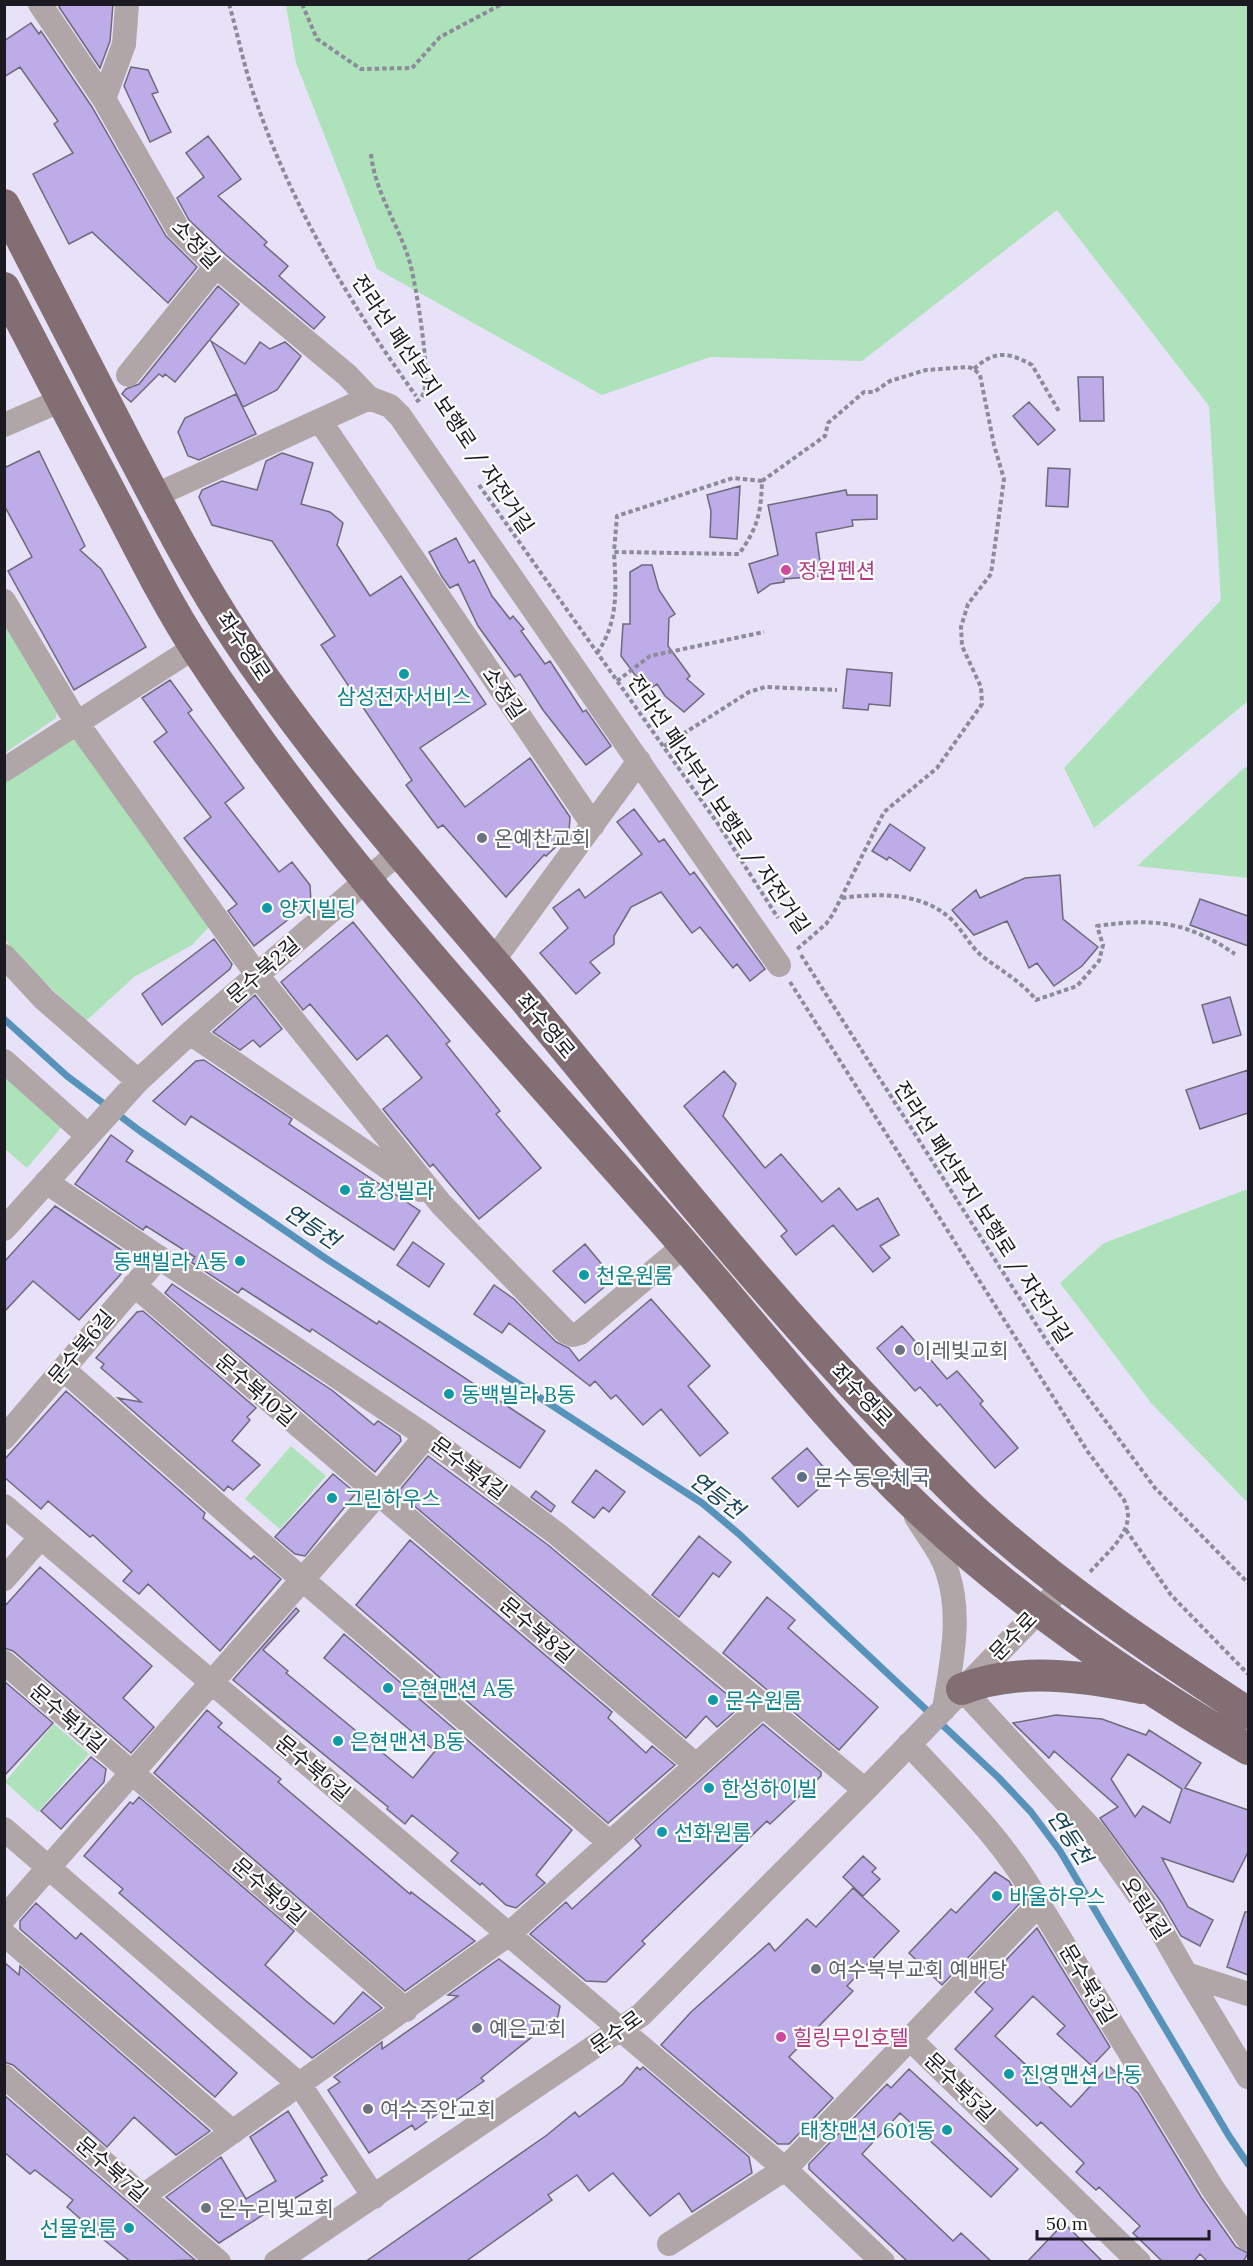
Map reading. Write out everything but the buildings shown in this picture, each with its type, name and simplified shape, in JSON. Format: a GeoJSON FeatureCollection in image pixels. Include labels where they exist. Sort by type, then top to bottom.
{"type":"FeatureCollection","features":[{"type":"Feature","properties":{"kind":"main road","name":"좌수영로"},"geometry":{"type":"LineString","coordinates":[[4,205],[192,567],[239,642],[315,750],[398,853],[493,961],[740,1261],[824,1356],[978,1514],[1143,1644],[1248,1713]]}},
{"type":"Feature","properties":{"kind":"main road","name":"좌수영로"},"geometry":{"type":"LineString","coordinates":[[4,288],[195,647],[283,774],[365,881],[685,1245],[777,1358],[897,1487],[970,1556],[1039,1610],[1125,1672],[1248,1749]]}},
{"type":"Feature","properties":{"kind":"main road"},"geometry":{"type":"LineString","coordinates":[[283,774],[315,750]]}},
{"type":"Feature","properties":{"kind":"main road"},"geometry":{"type":"LineString","coordinates":[[1125,1672],[1143,1644]]}},
{"type":"Feature","properties":{"kind":"main road"},"geometry":{"type":"LineString","coordinates":[[953,1699],[995,1678],[1024,1676],[1094,1680],[1155,1690]]}},
{"type":"Feature","properties":{"kind":"street","name":"소정길"},"geometry":{"type":"LineString","coordinates":[[40,4],[104,99],[178,230],[216,266],[347,375],[369,398],[384,402],[400,416],[779,965]]}},
{"type":"Feature","properties":{"kind":"street"},"geometry":{"type":"LineString","coordinates":[[104,99],[124,44],[127,4]]}},
{"type":"Feature","properties":{"kind":"street"},"geometry":{"type":"LineString","coordinates":[[128,375],[216,266]]}},
{"type":"Feature","properties":{"kind":"street"},"geometry":{"type":"LineString","coordinates":[[154,496],[369,398]]}},
{"type":"Feature","properties":{"kind":"street"},"geometry":{"type":"LineString","coordinates":[[4,425],[62,400]]}},
{"type":"Feature","properties":{"kind":"street","name":"소정길"},"geometry":{"type":"LineString","coordinates":[[320,421],[593,825]]}},
{"type":"Feature","properties":{"kind":"street"},"geometry":{"type":"LineString","coordinates":[[4,601],[77,723],[257,975],[441,1204],[566,1332],[573,1335],[580,1333],[685,1245]]}},
{"type":"Feature","properties":{"kind":"street"},"geometry":{"type":"LineString","coordinates":[[4,770],[195,647]]}},
{"type":"Feature","properties":{"kind":"street"},"geometry":{"type":"LineString","coordinates":[[493,961],[639,761]]}},
{"type":"Feature","properties":{"kind":"street","name":"문수북2길"},"geometry":{"type":"LineString","coordinates":[[87,1135],[133,1085],[190,1033],[398,853]]}},
{"type":"Feature","properties":{"kind":"street"},"geometry":{"type":"LineString","coordinates":[[4,956],[44,999],[133,1085]]}},
{"type":"Feature","properties":{"kind":"street"},"geometry":{"type":"LineString","coordinates":[[190,1033],[441,1204]]}},
{"type":"Feature","properties":{"kind":"street"},"geometry":{"type":"LineString","coordinates":[[4,1060],[87,1135],[4,1229]]}},
{"type":"Feature","properties":{"kind":"street","name":"문수북4길"},"geometry":{"type":"LineString","coordinates":[[46,1182],[426,1436],[557,1534],[865,1790]]}},
{"type":"Feature","properties":{"kind":"street","name":"문수북6길"},"geometry":{"type":"LineString","coordinates":[[4,1438],[159,1257]]}},
{"type":"Feature","properties":{"kind":"street","name":"문수북10길"},"geometry":{"type":"LineString","coordinates":[[134,1285],[378,1495]]}},
{"type":"Feature","properties":{"kind":"street"},"geometry":{"type":"LineString","coordinates":[[63,1369],[303,1580],[610,1843]]}},
{"type":"Feature","properties":{"kind":"street"},"geometry":{"type":"LineString","coordinates":[[4,1918],[378,1495],[426,1436]]}},
{"type":"Feature","properties":{"kind":"street"},"geometry":{"type":"LineString","coordinates":[[897,1487],[940,1555],[953,1591],[953,1699]]}},
{"type":"Feature","properties":{"kind":"street","name":"문수북8길"},"geometry":{"type":"LineString","coordinates":[[378,1495],[696,1764]]}},
{"type":"Feature","properties":{"kind":"street","name":"문수북6길"},"geometry":{"type":"LineString","coordinates":[[4,1506],[622,2030]]}},
{"type":"Feature","properties":{"kind":"street"},"geometry":{"type":"LineString","coordinates":[[4,1579],[41,1537]]}},
{"type":"Feature","properties":{"kind":"street","name":"문수로"},"geometry":{"type":"LineString","coordinates":[[276,2262],[641,2016],[1065,1584]]}},
{"type":"Feature","properties":{"kind":"street","name":"문수북11길"},"geometry":{"type":"LineString","coordinates":[[4,1662],[132,1773]]}},
{"type":"Feature","properties":{"kind":"street","name":"오림4길"},"geometry":{"type":"LineString","coordinates":[[953,1699],[1094,1832],[1150,1911],[1248,2077]]}},
{"type":"Feature","properties":{"kind":"street"},"geometry":{"type":"LineString","coordinates":[[143,2196],[406,2010],[508,1934],[764,1704]]}},
{"type":"Feature","properties":{"kind":"street","name":"문수북3길"},"geometry":{"type":"LineString","coordinates":[[909,1744],[1009,1854],[1213,2189],[1248,2239]]}},
{"type":"Feature","properties":{"kind":"street","name":"문수북9길"},"geometry":{"type":"LineString","coordinates":[[132,1773],[406,2010]]}},
{"type":"Feature","properties":{"kind":"street"},"geometry":{"type":"LineString","coordinates":[[4,1829],[300,2085],[374,2197]]}},
{"type":"Feature","properties":{"kind":"street"},"geometry":{"type":"LineString","coordinates":[[910,2038],[1039,1904]]}},
{"type":"Feature","properties":{"kind":"street"},"geometry":{"type":"LineString","coordinates":[[4,1934],[233,2132]]}},
{"type":"Feature","properties":{"kind":"street"},"geometry":{"type":"LineString","coordinates":[[1186,1974],[1248,1994]]}},
{"type":"Feature","properties":{"kind":"street"},"geometry":{"type":"LineString","coordinates":[[622,2030],[785,2169],[883,2262]]}},
{"type":"Feature","properties":{"kind":"street","name":"문수북5길"},"geometry":{"type":"LineString","coordinates":[[669,2244],[785,2169],[910,2038],[1139,2262]]}},
{"type":"Feature","properties":{"kind":"street","name":"문수북7길"},"geometry":{"type":"LineString","coordinates":[[4,2076],[219,2262]]}},
{"type":"Feature","properties":{"kind":"path","name":"전라선 폐선부지 보행로 / 자전거길"},"geometry":{"type":"LineString","coordinates":[[230,4],[255,98],[301,209],[341,282],[426,410]]}},
{"type":"Feature","properties":{"kind":"path"},"geometry":{"type":"LineString","coordinates":[[302,4],[317,39],[361,69],[412,68],[440,37],[501,4]]}},
{"type":"Feature","properties":{"kind":"path"},"geometry":{"type":"LineString","coordinates":[[371,154],[373,170],[409,261],[413,277],[426,375],[424,393],[419,400]]}},
{"type":"Feature","properties":{"kind":"path"},"geometry":{"type":"LineString","coordinates":[[598,652],[609,633],[614,612],[614,552],[617,516],[733,478],[762,481],[825,436],[828,423],[864,392],[874,392],[890,381],[926,370],[974,369],[984,360],[999,354],[1012,355],[1032,365],[1060,413]]}},
{"type":"Feature","properties":{"kind":"path"},"geometry":{"type":"LineString","coordinates":[[974,369],[980,375],[994,445],[1004,479],[992,574],[968,604],[961,627],[962,646],[979,680],[982,704],[937,768],[884,812],[826,924],[779,965],[1088,1452],[1124,1500],[1130,1515],[1126,1530],[1107,1552]]}},
{"type":"Feature","properties":{"kind":"path","name":"전라선 폐선부지 보행로 / 자전거길"},"geometry":{"type":"LineString","coordinates":[[474,478],[718,824],[779,920]]}},
{"type":"Feature","properties":{"kind":"path"},"geometry":{"type":"LineString","coordinates":[[614,552],[740,554],[753,534],[758,521],[762,481]]}},
{"type":"Feature","properties":{"kind":"path"},"geometry":{"type":"LineString","coordinates":[[594,697],[650,656],[764,632]]}},
{"type":"Feature","properties":{"kind":"path"},"geometry":{"type":"LineString","coordinates":[[664,746],[749,692],[765,687],[837,690]]}},
{"type":"Feature","properties":{"kind":"path"},"geometry":{"type":"LineString","coordinates":[[841,898],[872,894],[891,895],[932,907],[949,918],[973,947],[1008,973],[1036,1000],[1077,986],[1099,961],[1103,945],[1097,926],[1137,920],[1170,924],[1205,936],[1235,954]]}},
{"type":"Feature","properties":{"kind":"path","name":"전라선 폐선부지 보행로 / 자전거길"},"geometry":{"type":"LineString","coordinates":[[791,939],[1048,1343],[1155,1488],[1248,1583]]}},
{"type":"Feature","properties":{"kind":"path"},"geometry":{"type":"LineString","coordinates":[[1126,1530],[1172,1594],[1248,1674]]}},
{"type":"Feature","properties":{"kind":"green space"},"geometry":{"type":"Polygon","coordinates":[[[286,5],[1248,5],[1248,701],[1094,828],[1064,768],[1221,600],[1209,406],[1057,210],[862,361],[710,357],[602,395],[377,269],[296,63],[286,5]]]}},
{"type":"Feature","properties":{"kind":"green space"},"geometry":{"type":"Polygon","coordinates":[[[4,616],[58,702],[56,718],[5,753],[4,616]]]}},
{"type":"Feature","properties":{"kind":"green space"},"geometry":{"type":"Polygon","coordinates":[[[66,739],[85,742],[211,925],[192,945],[134,977],[86,1021],[16,955],[5,939],[4,780],[66,739]]]}},
{"type":"Feature","properties":{"kind":"green space"},"geometry":{"type":"Polygon","coordinates":[[[1248,766],[1248,878],[1137,866],[1244,768],[1248,766]]]}},
{"type":"Feature","properties":{"kind":"green space"},"geometry":{"type":"Polygon","coordinates":[[[5,1071],[65,1123],[27,1168],[5,1149],[5,1071]]]}},
{"type":"Feature","properties":{"kind":"green space"},"geometry":{"type":"Polygon","coordinates":[[[1248,1189],[1248,1503],[1151,1403],[1060,1283],[1104,1243],[1248,1189]]]}},
{"type":"Feature","properties":{"kind":"green space"},"geometry":{"type":"Polygon","coordinates":[[[291,1446],[326,1476],[280,1529],[245,1499],[291,1446]]]}},
{"type":"Feature","properties":{"kind":"green space"},"geometry":{"type":"Polygon","coordinates":[[[54,1724],[89,1754],[38,1812],[5,1782],[54,1724]]]}},
{"type":"Feature","properties":{"kind":"waterway","name":"연등천"},"geometry":{"type":"LineString","coordinates":[[4,1019],[67,1076],[140,1131],[325,1258],[702,1503],[739,1534],[999,1778],[1031,1812],[1060,1851],[1229,2136],[1248,2164]]}},
{"type":"Feature","properties":{"kind":"place","name":"정원펜션"},"geometry":{"type":"Point","coordinates":[786,570]}},
{"type":"Feature","properties":{"kind":"place","name":"삼성전자서비스"},"geometry":{"type":"Point","coordinates":[404,674]}},
{"type":"Feature","properties":{"kind":"place","name":"온예찬교회"},"geometry":{"type":"Point","coordinates":[482,838]}},
{"type":"Feature","properties":{"kind":"place","name":"양지빌딩"},"geometry":{"type":"Point","coordinates":[267,908]}},
{"type":"Feature","properties":{"kind":"place","name":"효성빌라"},"geometry":{"type":"Point","coordinates":[345,1190]}},
{"type":"Feature","properties":{"kind":"place","name":"동백빌라 A동"},"geometry":{"type":"Point","coordinates":[240,1261]}},
{"type":"Feature","properties":{"kind":"place","name":"천운원룸"},"geometry":{"type":"Point","coordinates":[584,1275]}},
{"type":"Feature","properties":{"kind":"place","name":"이레빛교회"},"geometry":{"type":"Point","coordinates":[900,1350]}},
{"type":"Feature","properties":{"kind":"place","name":"동백빌라 B동"},"geometry":{"type":"Point","coordinates":[449,1394]}},
{"type":"Feature","properties":{"kind":"place","name":"문수동우체국"},"geometry":{"type":"Point","coordinates":[802,1477]}},
{"type":"Feature","properties":{"kind":"place","name":"그린하우스"},"geometry":{"type":"Point","coordinates":[332,1498]}},
{"type":"Feature","properties":{"kind":"place","name":"은현맨션 A동"},"geometry":{"type":"Point","coordinates":[388,1688]}},
{"type":"Feature","properties":{"kind":"place","name":"문수원룸"},"geometry":{"type":"Point","coordinates":[713,1700]}},
{"type":"Feature","properties":{"kind":"place","name":"은현맨션 B동"},"geometry":{"type":"Point","coordinates":[338,1741]}},
{"type":"Feature","properties":{"kind":"place","name":"한성하이빌"},"geometry":{"type":"Point","coordinates":[709,1788]}},
{"type":"Feature","properties":{"kind":"place","name":"선화원룸"},"geometry":{"type":"Point","coordinates":[662,1832]}},
{"type":"Feature","properties":{"kind":"place","name":"바울하우스"},"geometry":{"type":"Point","coordinates":[997,1896]}},
{"type":"Feature","properties":{"kind":"place","name":"여수북부교회 예배당"},"geometry":{"type":"Point","coordinates":[816,1969]}},
{"type":"Feature","properties":{"kind":"place","name":"예은교회"},"geometry":{"type":"Point","coordinates":[477,2028]}},
{"type":"Feature","properties":{"kind":"place","name":"힐링무인호텔"},"geometry":{"type":"Point","coordinates":[781,2037]}},
{"type":"Feature","properties":{"kind":"place","name":"진영맨션 나동"},"geometry":{"type":"Point","coordinates":[1009,2074]}},
{"type":"Feature","properties":{"kind":"place","name":"여수주안교회"},"geometry":{"type":"Point","coordinates":[368,2109]}},
{"type":"Feature","properties":{"kind":"place","name":"태창맨션 601동"},"geometry":{"type":"Point","coordinates":[947,2130]}},
{"type":"Feature","properties":{"kind":"place","name":"온누리빛교회"},"geometry":{"type":"Point","coordinates":[206,2208]}},
{"type":"Feature","properties":{"kind":"place","name":"선물원룸"},"geometry":{"type":"Point","coordinates":[129,2228]}}]}
